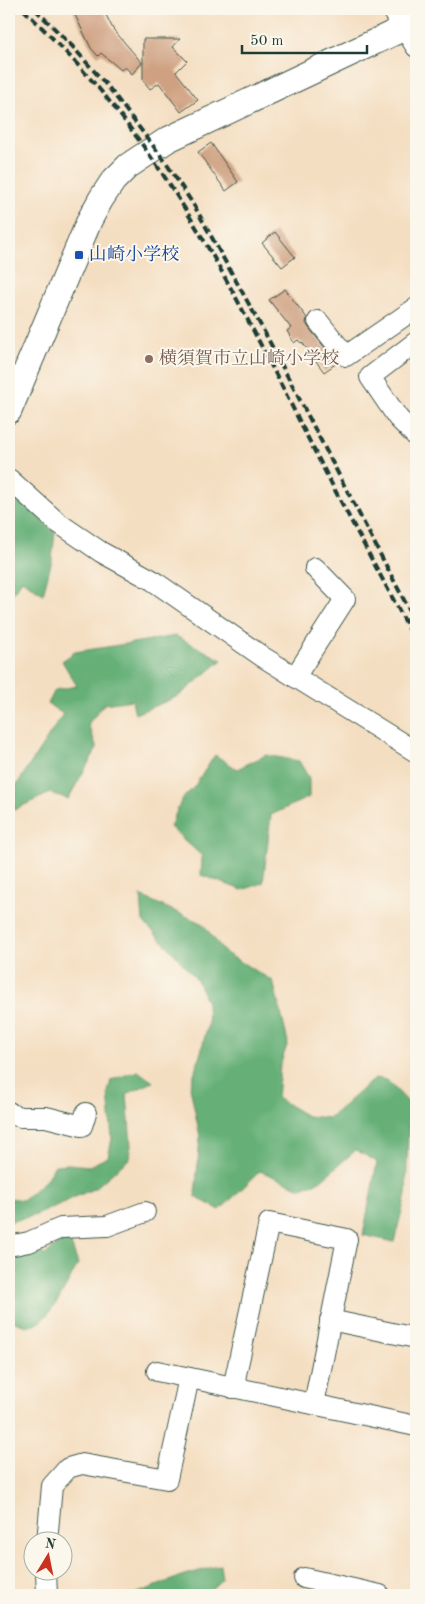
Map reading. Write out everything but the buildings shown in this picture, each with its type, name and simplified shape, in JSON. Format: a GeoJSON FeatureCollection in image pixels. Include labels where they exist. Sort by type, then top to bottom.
{"type":"FeatureCollection","features":[{"type":"Feature","properties":{"kind":"street"},"geometry":{"type":"LineString","coordinates":[[9,411],[90,219],[113,181],[125,169],[167,140],[407,26]]}},
{"type":"Feature","properties":{"kind":"street"},"geometry":{"type":"LineString","coordinates":[[318,321],[346,356],[416,308]]}},
{"type":"Feature","properties":{"kind":"street"},"geometry":{"type":"LineString","coordinates":[[416,342],[370,377],[398,418],[416,436]]}},
{"type":"Feature","properties":{"kind":"street"},"geometry":{"type":"LineString","coordinates":[[9,479],[57,522],[101,552],[152,580],[262,657],[416,752]]}},
{"type":"Feature","properties":{"kind":"street"},"geometry":{"type":"LineString","coordinates":[[295,677],[345,599],[315,568]]}},
{"type":"Feature","properties":{"kind":"street"},"geometry":{"type":"LineString","coordinates":[[9,1112],[21,1117],[46,1117],[82,1126],[86,1113]]}},
{"type":"Feature","properties":{"kind":"street"},"geometry":{"type":"LineString","coordinates":[[9,1246],[29,1242],[61,1228],[107,1226],[145,1212]]}},
{"type":"Feature","properties":{"kind":"street"},"geometry":{"type":"LineString","coordinates":[[233,1388],[269,1222],[347,1239],[314,1404]]}},
{"type":"Feature","properties":{"kind":"street"},"geometry":{"type":"LineString","coordinates":[[330,1320],[416,1338]]}},
{"type":"Feature","properties":{"kind":"street"},"geometry":{"type":"LineString","coordinates":[[157,1371],[416,1426]]}},
{"type":"Feature","properties":{"kind":"street"},"geometry":{"type":"LineString","coordinates":[[48,1532],[52,1486],[68,1468],[82,1464],[167,1479],[189,1378]]}},
{"type":"Feature","properties":{"kind":"street"},"geometry":{"type":"LineString","coordinates":[[304,1578],[380,1595]]}},
{"type":"Feature","properties":{"kind":"street"},"geometry":{"type":"LineString","coordinates":[[46,1582],[47,1595]]}},
{"type":"Feature","properties":{"kind":"green space"},"geometry":{"type":"Polygon","coordinates":[[[9,491],[55,532],[52,560],[43,594],[22,580],[9,599],[9,491]]]}},
{"type":"Feature","properties":{"kind":"green space"},"geometry":{"type":"Polygon","coordinates":[[[176,636],[222,660],[179,696],[135,714],[132,700],[104,704],[88,724],[97,748],[68,799],[50,793],[14,810],[14,789],[63,714],[48,704],[55,690],[77,686],[62,661],[75,652],[176,636]]]}},
{"type":"Feature","properties":{"kind":"green space"},"geometry":{"type":"Polygon","coordinates":[[[215,755],[237,769],[266,755],[299,761],[309,778],[309,797],[271,815],[263,883],[242,890],[201,875],[202,856],[170,827],[182,799],[194,787],[215,755]]]}},
{"type":"Feature","properties":{"kind":"green space"},"geometry":{"type":"Polygon","coordinates":[[[141,896],[203,924],[224,952],[273,981],[288,1042],[280,1066],[277,1098],[307,1116],[329,1118],[375,1078],[387,1080],[409,1103],[406,1195],[394,1242],[363,1235],[377,1162],[356,1150],[320,1181],[301,1188],[260,1171],[220,1210],[195,1197],[200,1137],[190,1087],[208,1024],[207,1003],[197,980],[143,922],[141,896]]]}},
{"type":"Feature","properties":{"kind":"green space"},"geometry":{"type":"Polygon","coordinates":[[[138,1071],[153,1082],[127,1094],[131,1146],[129,1159],[95,1188],[36,1215],[9,1222],[9,1198],[23,1200],[45,1181],[55,1165],[89,1166],[108,1157],[112,1139],[108,1092],[111,1080],[138,1071]]]}},
{"type":"Feature","properties":{"kind":"green space"},"geometry":{"type":"Polygon","coordinates":[[[68,1235],[78,1264],[57,1302],[43,1319],[35,1325],[27,1326],[9,1320],[9,1252],[29,1249],[45,1255],[68,1235]]]}},
{"type":"Feature","properties":{"kind":"green space"},"geometry":{"type":"Polygon","coordinates":[[[220,1565],[222,1579],[205,1595],[133,1595],[182,1576],[220,1565]]]}},
{"type":"Feature","properties":{"kind":"railway"},"geometry":{"type":"LineString","coordinates":[[23,9],[103,93],[154,161],[202,237],[225,277],[416,642]]}},
{"type":"Feature","properties":{"kind":"railway"},"geometry":{"type":"LineString","coordinates":[[35,9],[73,47],[109,88],[164,160],[195,207],[266,335],[416,623]]}},
{"type":"Feature","properties":{"kind":"place","name":"山崎小学校"},"geometry":{"type":"Point","coordinates":[79,255]}},
{"type":"Feature","properties":{"kind":"place","name":"横須賀市立山崎小学校"},"geometry":{"type":"Point","coordinates":[149,359]}}]}
